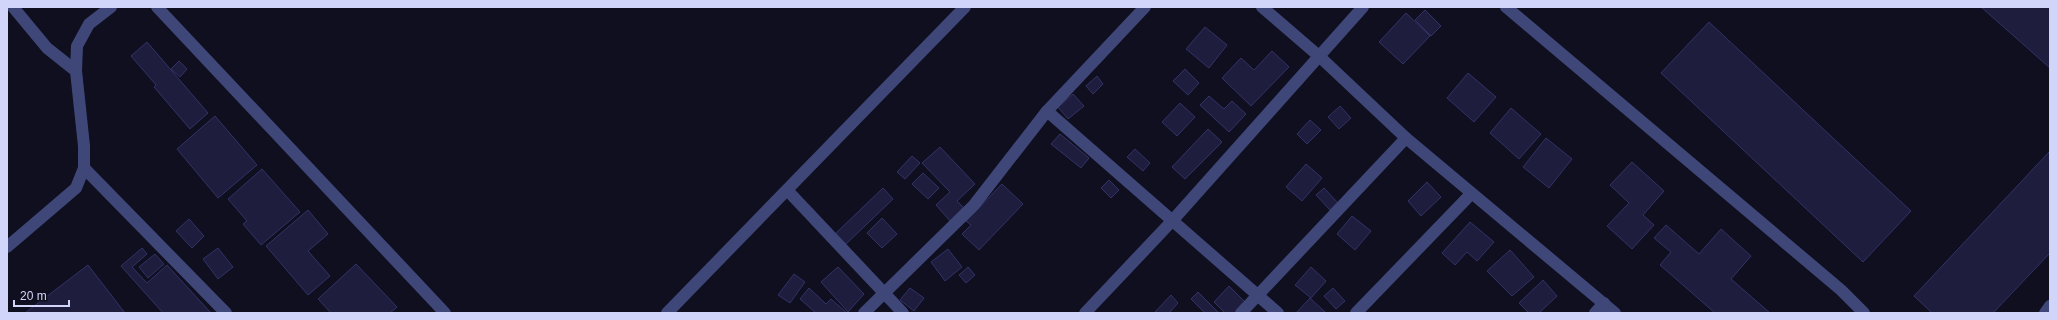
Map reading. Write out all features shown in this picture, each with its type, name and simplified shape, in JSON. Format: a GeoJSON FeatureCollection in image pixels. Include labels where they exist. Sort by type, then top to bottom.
{"type":"FeatureCollection","features":[{"type":"Feature","properties":{"kind":"street"},"geometry":{"type":"LineString","coordinates":[[14,7],[47,48],[76,71]]}},
{"type":"Feature","properties":{"kind":"street"},"geometry":{"type":"LineString","coordinates":[[7,247],[76,188],[84,168],[81,104],[76,71],[77,46],[89,24],[111,7]]}},
{"type":"Feature","properties":{"kind":"street"},"geometry":{"type":"LineString","coordinates":[[157,7],[444,313]]}},
{"type":"Feature","properties":{"kind":"street"},"geometry":{"type":"LineString","coordinates":[[668,313],[965,7]]}},
{"type":"Feature","properties":{"kind":"street"},"geometry":{"type":"LineString","coordinates":[[864,313],[974,204],[1047,111],[1145,7]]}},
{"type":"Feature","properties":{"kind":"street"},"geometry":{"type":"LineString","coordinates":[[1262,7],[1320,57],[1406,138],[1471,194],[1615,313]]}},
{"type":"Feature","properties":{"kind":"street"},"geometry":{"type":"LineString","coordinates":[[1085,313],[1172,221],[1320,57],[1363,7]]}},
{"type":"Feature","properties":{"kind":"street"},"geometry":{"type":"LineString","coordinates":[[1506,7],[1841,290],[1864,313]]}},
{"type":"Feature","properties":{"kind":"street"},"geometry":{"type":"LineString","coordinates":[[1047,111],[1278,313]]}},
{"type":"Feature","properties":{"kind":"street"},"geometry":{"type":"LineString","coordinates":[[1242,313],[1406,138]]}},
{"type":"Feature","properties":{"kind":"street"},"geometry":{"type":"LineString","coordinates":[[84,168],[226,313]]}},
{"type":"Feature","properties":{"kind":"street"},"geometry":{"type":"LineString","coordinates":[[788,191],[903,313]]}},
{"type":"Feature","properties":{"kind":"street"},"geometry":{"type":"LineString","coordinates":[[1356,313],[1471,194]]}},
{"type":"Feature","properties":{"kind":"street"},"geometry":{"type":"LineString","coordinates":[[1595,313],[1604,303]]}},
{"type":"Feature","properties":{"kind":"street"},"geometry":{"type":"LineString","coordinates":[[2045,313],[2050,306]]}},
{"type":"Feature","properties":{"kind":"building"},"geometry":{"type":"Polygon","coordinates":[[[1981,7],[2050,7],[2050,68],[1981,7]]]}},
{"type":"Feature","properties":{"kind":"building"},"geometry":{"type":"Polygon","coordinates":[[[1425,10],[1441,26],[1431,36],[1415,20],[1425,10]]]}},
{"type":"Feature","properties":{"kind":"building"},"geometry":{"type":"Polygon","coordinates":[[[1406,13],[1430,36],[1403,64],[1379,42],[1406,13]]]}},
{"type":"Feature","properties":{"kind":"building"},"geometry":{"type":"Polygon","coordinates":[[[1709,22],[1911,211],[1863,262],[1661,73],[1709,22]]]}},
{"type":"Feature","properties":{"kind":"building"},"geometry":{"type":"Polygon","coordinates":[[[1205,27],[1227,45],[1209,68],[1186,49],[1205,27]]]}},
{"type":"Feature","properties":{"kind":"building"},"geometry":{"type":"Polygon","coordinates":[[[147,42],[208,113],[190,129],[154,87],[156,85],[131,56],[147,42]]]}},
{"type":"Feature","properties":{"kind":"building"},"geometry":{"type":"Polygon","coordinates":[[[1272,51],[1289,67],[1251,106],[1222,78],[1241,58],[1254,70],[1272,51]]]}},
{"type":"Feature","properties":{"kind":"building"},"geometry":{"type":"Polygon","coordinates":[[[179,61],[187,69],[180,77],[171,69],[179,61]]]}},
{"type":"Feature","properties":{"kind":"building"},"geometry":{"type":"Polygon","coordinates":[[[1185,69],[1199,83],[1188,95],[1173,81],[1185,69]]]}},
{"type":"Feature","properties":{"kind":"building"},"geometry":{"type":"Polygon","coordinates":[[[1468,73],[1496,97],[1474,122],[1447,98],[1468,73]]]}},
{"type":"Feature","properties":{"kind":"building"},"geometry":{"type":"Polygon","coordinates":[[[1097,76],[1103,84],[1093,94],[1086,86],[1097,76]]]}},
{"type":"Feature","properties":{"kind":"building"},"geometry":{"type":"Polygon","coordinates":[[[1073,94],[1084,106],[1068,119],[1058,107],[1073,94]]]}},
{"type":"Feature","properties":{"kind":"building"},"geometry":{"type":"Polygon","coordinates":[[[1209,96],[1224,109],[1232,101],[1246,114],[1229,132],[1200,105],[1209,96]]]}},
{"type":"Feature","properties":{"kind":"building"},"geometry":{"type":"Polygon","coordinates":[[[1180,103],[1195,117],[1177,136],[1162,122],[1180,103]]]}},
{"type":"Feature","properties":{"kind":"building"},"geometry":{"type":"Polygon","coordinates":[[[1340,106],[1351,118],[1339,129],[1328,117],[1340,106]]]}},
{"type":"Feature","properties":{"kind":"building"},"geometry":{"type":"Polygon","coordinates":[[[1511,108],[1541,134],[1519,159],[1490,133],[1511,108]]]}},
{"type":"Feature","properties":{"kind":"building"},"geometry":{"type":"Polygon","coordinates":[[[215,116],[257,165],[218,198],[177,149],[215,116]]]}},
{"type":"Feature","properties":{"kind":"building"},"geometry":{"type":"Polygon","coordinates":[[[1310,120],[1321,130],[1307,144],[1297,134],[1310,120]]]}},
{"type":"Feature","properties":{"kind":"building"},"geometry":{"type":"Polygon","coordinates":[[[1208,129],[1222,142],[1185,179],[1172,167],[1208,129]]]}},
{"type":"Feature","properties":{"kind":"building"},"geometry":{"type":"Polygon","coordinates":[[[1060,134],[1089,158],[1081,168],[1051,144],[1060,134]]]}},
{"type":"Feature","properties":{"kind":"building"},"geometry":{"type":"Polygon","coordinates":[[[1546,138],[1572,159],[1549,188],[1523,167],[1546,138]]]}},
{"type":"Feature","properties":{"kind":"building"},"geometry":{"type":"Polygon","coordinates":[[[940,147],[975,184],[957,201],[964,208],[950,221],[936,205],[950,192],[922,163],[940,147]]]}},
{"type":"Feature","properties":{"kind":"building"},"geometry":{"type":"Polygon","coordinates":[[[1135,149],[1150,163],[1143,171],[1127,157],[1135,149]]]}},
{"type":"Feature","properties":{"kind":"building"},"geometry":{"type":"Polygon","coordinates":[[[2050,151],[2050,253],[1993,313],[1932,313],[1914,296],[2050,151]]]}},
{"type":"Feature","properties":{"kind":"building"},"geometry":{"type":"Polygon","coordinates":[[[912,156],[920,163],[905,179],[897,172],[912,156]]]}},
{"type":"Feature","properties":{"kind":"building"},"geometry":{"type":"Polygon","coordinates":[[[1632,162],[1664,191],[1643,215],[1654,225],[1632,249],[1607,226],[1629,203],[1610,185],[1632,162]]]}},
{"type":"Feature","properties":{"kind":"building"},"geometry":{"type":"Polygon","coordinates":[[[1306,164],[1322,178],[1302,201],[1286,187],[1306,164]]]}},
{"type":"Feature","properties":{"kind":"building"},"geometry":{"type":"Polygon","coordinates":[[[262,169],[300,212],[261,245],[243,224],[247,221],[228,199],[262,169]]]}},
{"type":"Feature","properties":{"kind":"building"},"geometry":{"type":"Polygon","coordinates":[[[923,173],[939,188],[928,199],[912,184],[923,173]]]}},
{"type":"Feature","properties":{"kind":"building"},"geometry":{"type":"Polygon","coordinates":[[[1109,180],[1119,190],[1111,198],[1101,188],[1109,180]]]}},
{"type":"Feature","properties":{"kind":"building"},"geometry":{"type":"Polygon","coordinates":[[[1427,182],[1441,197],[1421,216],[1408,201],[1427,182]]]}},
{"type":"Feature","properties":{"kind":"building"},"geometry":{"type":"Polygon","coordinates":[[[1002,184],[1023,204],[979,250],[962,234],[971,225],[966,221],[1002,184]]]}},
{"type":"Feature","properties":{"kind":"building"},"geometry":{"type":"Polygon","coordinates":[[[883,188],[893,199],[845,245],[835,234],[883,188]]]}},
{"type":"Feature","properties":{"kind":"building"},"geometry":{"type":"Polygon","coordinates":[[[1324,188],[1338,203],[1330,210],[1316,195],[1324,188]]]}},
{"type":"Feature","properties":{"kind":"building"},"geometry":{"type":"Polygon","coordinates":[[[308,210],[328,234],[308,251],[330,276],[308,295],[266,246],[308,210]]]}},
{"type":"Feature","properties":{"kind":"building"},"geometry":{"type":"Polygon","coordinates":[[[1352,216],[1371,231],[1355,250],[1337,234],[1352,216]]]}},
{"type":"Feature","properties":{"kind":"building"},"geometry":{"type":"Polygon","coordinates":[[[882,218],[897,234],[882,248],[867,233],[882,218]]]}},
{"type":"Feature","properties":{"kind":"building"},"geometry":{"type":"Polygon","coordinates":[[[189,219],[204,236],[192,248],[176,231],[189,219]]]}},
{"type":"Feature","properties":{"kind":"building"},"geometry":{"type":"Polygon","coordinates":[[[1470,222],[1494,242],[1477,261],[1467,252],[1455,265],[1442,253],[1470,222]]]}},
{"type":"Feature","properties":{"kind":"building"},"geometry":{"type":"Polygon","coordinates":[[[1666,225],[1699,254],[1721,229],[1751,256],[1731,279],[1770,313],[1715,313],[1660,265],[1671,252],[1654,238],[1666,225]]]}},
{"type":"Feature","properties":{"kind":"building"},"geometry":{"type":"Polygon","coordinates":[[[142,248],[147,254],[132,267],[147,283],[167,265],[211,313],[163,313],[121,266],[142,248]]]}},
{"type":"Feature","properties":{"kind":"building"},"geometry":{"type":"Polygon","coordinates":[[[218,248],[233,267],[218,279],[203,259],[218,248]]]}},
{"type":"Feature","properties":{"kind":"building"},"geometry":{"type":"Polygon","coordinates":[[[948,249],[962,267],[945,281],[931,262],[948,249]]]}},
{"type":"Feature","properties":{"kind":"building"},"geometry":{"type":"Polygon","coordinates":[[[1510,250],[1534,277],[1512,296],[1487,271],[1510,250]]]}},
{"type":"Feature","properties":{"kind":"building"},"geometry":{"type":"Polygon","coordinates":[[[155,254],[164,264],[148,278],[139,267],[155,254]]]}},
{"type":"Feature","properties":{"kind":"building"},"geometry":{"type":"Polygon","coordinates":[[[356,264],[397,307],[390,313],[331,313],[318,299],[356,264]]]}},
{"type":"Feature","properties":{"kind":"building"},"geometry":{"type":"Polygon","coordinates":[[[88,265],[125,313],[25,313],[88,265]]]}},
{"type":"Feature","properties":{"kind":"building"},"geometry":{"type":"Polygon","coordinates":[[[838,267],[864,294],[848,312],[821,282],[838,267]]]}},
{"type":"Feature","properties":{"kind":"building"},"geometry":{"type":"Polygon","coordinates":[[[968,267],[975,275],[966,283],[959,275],[968,267]]]}},
{"type":"Feature","properties":{"kind":"building"},"geometry":{"type":"Polygon","coordinates":[[[1311,267],[1326,281],[1311,298],[1295,285],[1311,267]]]}},
{"type":"Feature","properties":{"kind":"building"},"geometry":{"type":"Polygon","coordinates":[[[794,274],[805,282],[790,303],[778,295],[794,274]]]}},
{"type":"Feature","properties":{"kind":"building"},"geometry":{"type":"Polygon","coordinates":[[[1543,280],[1557,296],[1539,313],[1529,313],[1519,303],[1543,280]]]}},
{"type":"Feature","properties":{"kind":"building"},"geometry":{"type":"Polygon","coordinates":[[[1229,286],[1246,303],[1236,313],[1225,313],[1214,302],[1229,286]]]}},
{"type":"Feature","properties":{"kind":"building"},"geometry":{"type":"Polygon","coordinates":[[[809,288],[826,304],[831,299],[847,313],[816,313],[800,299],[809,288]]]}},
{"type":"Feature","properties":{"kind":"building"},"geometry":{"type":"Polygon","coordinates":[[[910,288],[924,298],[914,311],[900,300],[910,288]]]}},
{"type":"Feature","properties":{"kind":"building"},"geometry":{"type":"Polygon","coordinates":[[[1333,288],[1345,301],[1336,309],[1324,296],[1333,288]]]}},
{"type":"Feature","properties":{"kind":"building"},"geometry":{"type":"Polygon","coordinates":[[[1198,292],[1219,313],[1205,313],[1191,299],[1198,292]]]}},
{"type":"Feature","properties":{"kind":"building"},"geometry":{"type":"Polygon","coordinates":[[[1171,295],[1178,303],[1169,313],[1156,313],[1155,312],[1171,295]]]}},
{"type":"Feature","properties":{"kind":"building"},"geometry":{"type":"Polygon","coordinates":[[[1310,298],[1326,313],[1296,313],[1310,298]]]}}]}
